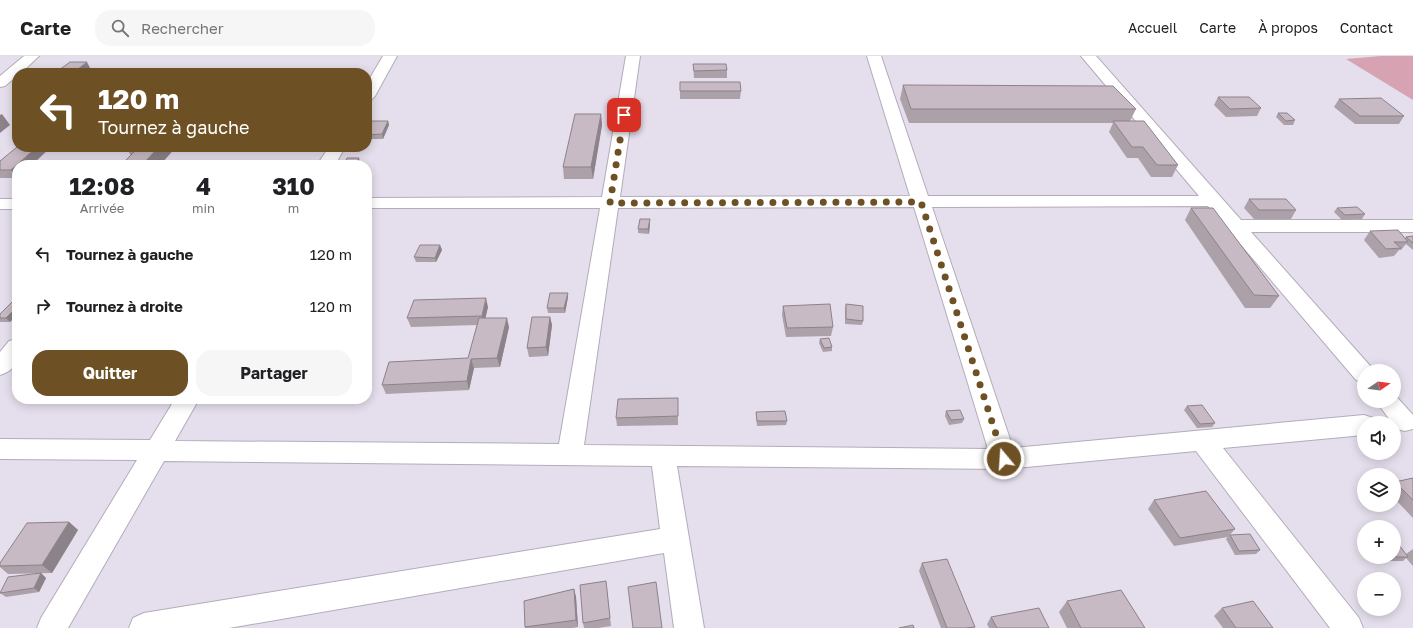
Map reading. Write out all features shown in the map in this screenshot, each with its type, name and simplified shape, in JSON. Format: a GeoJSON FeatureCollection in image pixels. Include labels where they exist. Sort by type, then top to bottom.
{"type":"FeatureCollection","features":[{"type":"Feature","properties":{"kind":"street"},"geometry":{"type":"LineString","coordinates":[[18,68],[32,56]]}},
{"type":"Feature","properties":{"kind":"street"},"geometry":{"type":"LineString","coordinates":[[372,87],[390,56]]}},
{"type":"Feature","properties":{"kind":"street"},"geometry":{"type":"LineString","coordinates":[[570,454],[633,56]]}},
{"type":"Feature","properties":{"kind":"street"},"geometry":{"type":"LineString","coordinates":[[874,56],[1004,459]]}},
{"type":"Feature","properties":{"kind":"street"},"geometry":{"type":"LineString","coordinates":[[1088,56],[1357,366]]}},
{"type":"Feature","properties":{"kind":"street"},"geometry":{"type":"LineString","coordinates":[[0,83],[12,73]]}},
{"type":"Feature","properties":{"kind":"street"},"geometry":{"type":"LineString","coordinates":[[372,203],[1214,201]]}},
{"type":"Feature","properties":{"kind":"street"},"geometry":{"type":"LineString","coordinates":[[0,204],[12,204]]}},
{"type":"Feature","properties":{"kind":"street"},"geometry":{"type":"LineString","coordinates":[[1236,226],[1413,226]]}},
{"type":"Feature","properties":{"kind":"street"},"geometry":{"type":"LineString","coordinates":[[0,367],[12,353]]}},
{"type":"Feature","properties":{"kind":"street"},"geometry":{"type":"LineString","coordinates":[[52,628],[185,404]]}},
{"type":"Feature","properties":{"kind":"street"},"geometry":{"type":"LineString","coordinates":[[1393,408],[1403,422]]}},
{"type":"Feature","properties":{"kind":"street"},"geometry":{"type":"LineString","coordinates":[[0,449],[1004,459],[1357,426]]}},
{"type":"Feature","properties":{"kind":"street"},"geometry":{"type":"LineString","coordinates":[[1203,440],[1348,628]]}},
{"type":"Feature","properties":{"kind":"street"},"geometry":{"type":"LineString","coordinates":[[663,456],[689,628]]}},
{"type":"Feature","properties":{"kind":"street"},"geometry":{"type":"LineString","coordinates":[[144,628],[676,539]]}},
{"type":"Feature","properties":{"kind":"shaded area"},"geometry":{"type":"Polygon","coordinates":[[[1381,56],[1413,56],[1413,100],[1346,59],[1381,56]]]}},
{"type":"Feature","properties":{"kind":"building"},"geometry":{"type":"Polygon","coordinates":[[[70,62],[87,62],[79,68],[62,68],[70,62]]]}},
{"type":"Feature","properties":{"kind":"building"},"geometry":{"type":"Polygon","coordinates":[[[693,64],[726,64],[727,70],[694,71],[693,64]]]}},
{"type":"Feature","properties":{"kind":"building"},"geometry":{"type":"Polygon","coordinates":[[[680,82],[740,82],[741,91],[680,91],[680,82]]]}},
{"type":"Feature","properties":{"kind":"building"},"geometry":{"type":"Polygon","coordinates":[[[903,85],[1113,86],[1136,109],[911,109],[903,85]]]}},
{"type":"Feature","properties":{"kind":"building"},"geometry":{"type":"Polygon","coordinates":[[[1218,97],[1249,97],[1261,108],[1230,109],[1218,97]]]}},
{"type":"Feature","properties":{"kind":"building"},"geometry":{"type":"Polygon","coordinates":[[[1381,98],[1404,116],[1360,116],[1339,99],[1381,98]]]}},
{"type":"Feature","properties":{"kind":"building"},"geometry":{"type":"Polygon","coordinates":[[[1278,113],[1287,113],[1295,120],[1286,121],[1278,113]]]}},
{"type":"Feature","properties":{"kind":"building"},"geometry":{"type":"Polygon","coordinates":[[[575,114],[601,114],[591,167],[563,167],[575,114]]]}},
{"type":"Feature","properties":{"kind":"building"},"geometry":{"type":"Polygon","coordinates":[[[372,121],[388,121],[382,134],[372,135],[372,121]]]}},
{"type":"Feature","properties":{"kind":"building"},"geometry":{"type":"Polygon","coordinates":[[[1113,121],[1144,121],[1178,165],[1157,165],[1143,147],[1132,147],[1113,121]]]}},
{"type":"Feature","properties":{"kind":"building"},"geometry":{"type":"Polygon","coordinates":[[[12,151],[31,152],[22,160],[12,160],[11,170],[0,170],[0,161],[12,151]]]}},
{"type":"Feature","properties":{"kind":"building"},"geometry":{"type":"Polygon","coordinates":[[[134,152],[154,152],[147,160],[126,160],[134,152]]]}},
{"type":"Feature","properties":{"kind":"building"},"geometry":{"type":"Polygon","coordinates":[[[347,158],[359,158],[358,160],[346,160],[347,158]]]}},
{"type":"Feature","properties":{"kind":"building"},"geometry":{"type":"Polygon","coordinates":[[[1249,199],[1286,199],[1296,210],[1259,210],[1249,199]]]}},
{"type":"Feature","properties":{"kind":"building"},"geometry":{"type":"Polygon","coordinates":[[[1357,207],[1365,214],[1345,215],[1337,208],[1357,207]]]}},
{"type":"Feature","properties":{"kind":"building"},"geometry":{"type":"Polygon","coordinates":[[[1191,208],[1213,208],[1279,296],[1254,295],[1191,208]]]}},
{"type":"Feature","properties":{"kind":"building"},"geometry":{"type":"Polygon","coordinates":[[[640,219],[650,219],[648,229],[638,229],[640,219]]]}},
{"type":"Feature","properties":{"kind":"building"},"geometry":{"type":"Polygon","coordinates":[[[1398,230],[1408,242],[1394,242],[1401,248],[1386,249],[1370,231],[1398,230]]]}},
{"type":"Feature","properties":{"kind":"building"},"geometry":{"type":"Polygon","coordinates":[[[1413,236],[1413,243],[1406,237],[1413,236]]]}},
{"type":"Feature","properties":{"kind":"building"},"geometry":{"type":"Polygon","coordinates":[[[420,245],[440,245],[435,258],[414,257],[420,245]]]}},
{"type":"Feature","properties":{"kind":"building"},"geometry":{"type":"Polygon","coordinates":[[[550,293],[568,293],[564,308],[547,308],[550,293]]]}},
{"type":"Feature","properties":{"kind":"building"},"geometry":{"type":"Polygon","coordinates":[[[486,298],[482,316],[407,318],[414,300],[486,298]]]}},
{"type":"Feature","properties":{"kind":"building"},"geometry":{"type":"Polygon","coordinates":[[[12,302],[12,312],[6,318],[0,318],[0,314],[12,302]]]}},
{"type":"Feature","properties":{"kind":"building"},"geometry":{"type":"Polygon","coordinates":[[[830,304],[833,327],[787,328],[783,306],[830,304]]]}},
{"type":"Feature","properties":{"kind":"building"},"geometry":{"type":"Polygon","coordinates":[[[846,304],[863,306],[863,321],[846,319],[846,304]]]}},
{"type":"Feature","properties":{"kind":"building"},"geometry":{"type":"Polygon","coordinates":[[[532,317],[550,317],[546,347],[527,348],[532,317]]]}},
{"type":"Feature","properties":{"kind":"building"},"geometry":{"type":"Polygon","coordinates":[[[479,318],[507,318],[497,358],[471,359],[467,381],[382,385],[389,362],[468,358],[479,318]]]}},
{"type":"Feature","properties":{"kind":"building"},"geometry":{"type":"Polygon","coordinates":[[[829,338],[832,347],[824,348],[820,339],[829,338]]]}},
{"type":"Feature","properties":{"kind":"building"},"geometry":{"type":"Polygon","coordinates":[[[678,398],[678,416],[616,418],[618,399],[678,398]]]}},
{"type":"Feature","properties":{"kind":"building"},"geometry":{"type":"Polygon","coordinates":[[[1202,405],[1215,423],[1200,424],[1187,406],[1202,405]]]}},
{"type":"Feature","properties":{"kind":"building"},"geometry":{"type":"Polygon","coordinates":[[[960,410],[964,419],[951,420],[946,411],[960,410]]]}},
{"type":"Feature","properties":{"kind":"building"},"geometry":{"type":"Polygon","coordinates":[[[785,411],[787,421],[757,421],[756,412],[785,411]]]}},
{"type":"Feature","properties":{"kind":"building"},"geometry":{"type":"Polygon","coordinates":[[[1413,478],[1413,500],[1401,488],[1401,481],[1413,478]]]}},
{"type":"Feature","properties":{"kind":"building"},"geometry":{"type":"Polygon","coordinates":[[[1206,491],[1235,529],[1180,538],[1154,500],[1206,491]]]}},
{"type":"Feature","properties":{"kind":"building"},"geometry":{"type":"Polygon","coordinates":[[[69,522],[42,565],[0,566],[0,563],[27,523],[69,522]]]}},
{"type":"Feature","properties":{"kind":"building"},"geometry":{"type":"Polygon","coordinates":[[[1250,534],[1260,550],[1239,551],[1230,535],[1250,534]]]}},
{"type":"Feature","properties":{"kind":"building"},"geometry":{"type":"Polygon","coordinates":[[[1401,548],[1408,557],[1401,557],[1401,548]]]}},
{"type":"Feature","properties":{"kind":"building"},"geometry":{"type":"Polygon","coordinates":[[[947,559],[975,627],[947,628],[922,563],[947,559]]]}},
{"type":"Feature","properties":{"kind":"building"},"geometry":{"type":"Polygon","coordinates":[[[41,573],[34,588],[0,593],[8,577],[41,573]]]}},
{"type":"Feature","properties":{"kind":"building"},"geometry":{"type":"Polygon","coordinates":[[[606,581],[610,618],[583,623],[580,585],[606,581]]]}},
{"type":"Feature","properties":{"kind":"building"},"geometry":{"type":"Polygon","coordinates":[[[656,582],[662,628],[633,628],[628,587],[656,582]]]}},
{"type":"Feature","properties":{"kind":"building"},"geometry":{"type":"Polygon","coordinates":[[[574,589],[576,620],[525,627],[524,601],[574,589]]]}},
{"type":"Feature","properties":{"kind":"building"},"geometry":{"type":"Polygon","coordinates":[[[1121,590],[1145,628],[1081,628],[1067,601],[1121,590]]]}},
{"type":"Feature","properties":{"kind":"building"},"geometry":{"type":"Polygon","coordinates":[[[1253,601],[1273,628],[1236,628],[1222,608],[1253,601]]]}},
{"type":"Feature","properties":{"kind":"building"},"geometry":{"type":"Polygon","coordinates":[[[1039,608],[1049,628],[997,628],[991,617],[1039,608]]]}},
{"type":"Feature","properties":{"kind":"building"},"geometry":{"type":"Polygon","coordinates":[[[913,625],[914,628],[899,628],[913,625]]]}},
{"type":"Feature","properties":{"kind":"route"},"geometry":{"type":"LineString","coordinates":[[624,115],[610,203],[921,202],[1004,459]]}}]}
